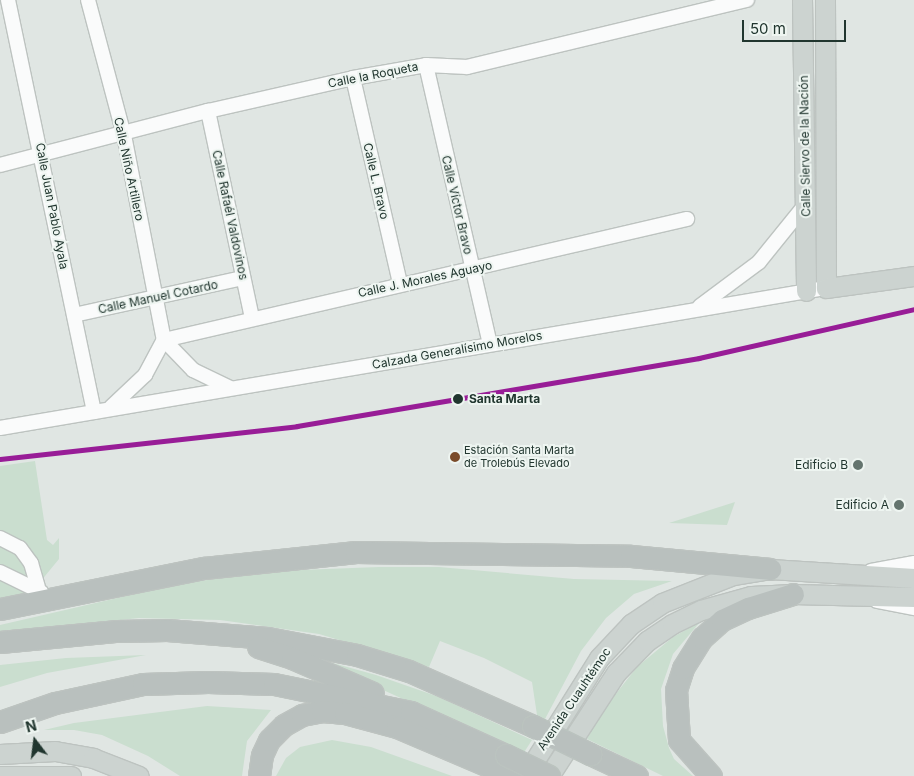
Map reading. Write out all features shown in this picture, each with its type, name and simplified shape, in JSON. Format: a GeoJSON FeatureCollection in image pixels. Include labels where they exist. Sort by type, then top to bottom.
{"type":"FeatureCollection","features":[{"type":"Feature","properties":{"kind":"highway"},"geometry":{"type":"LineString","coordinates":[[0,609],[43,594],[204,568],[356,552],[631,556],[770,569]]}},
{"type":"Feature","properties":{"kind":"highway"},"geometry":{"type":"LineString","coordinates":[[711,776],[679,740],[676,690],[683,668],[702,638],[722,620],[748,608],[794,594]]}},
{"type":"Feature","properties":{"kind":"highway"},"geometry":{"type":"LineString","coordinates":[[0,642],[117,631],[215,633],[277,639],[366,658],[409,671],[533,726],[637,776]]}},
{"type":"Feature","properties":{"kind":"highway"},"geometry":{"type":"LineString","coordinates":[[215,633],[292,658],[411,712],[505,767]]}},
{"type":"Feature","properties":{"kind":"highway"},"geometry":{"type":"LineString","coordinates":[[0,722],[55,703],[114,689],[143,684],[208,682],[307,688],[411,712]]}},
{"type":"Feature","properties":{"kind":"highway"},"geometry":{"type":"LineString","coordinates":[[260,776],[262,756],[269,740],[284,725],[302,715],[322,711],[345,713],[397,727],[505,767],[549,776]]}},
{"type":"Feature","properties":{"kind":"main road","name":"Calle Siervo de la Nación"},"geometry":{"type":"LineString","coordinates":[[802,0],[806,292]]}},
{"type":"Feature","properties":{"kind":"main road","name":"Calle Siervo de la Nación"},"geometry":{"type":"LineString","coordinates":[[825,0],[826,288]]}},
{"type":"Feature","properties":{"kind":"main road","name":"Calzada Generalísimo Morelos"},"geometry":{"type":"LineString","coordinates":[[826,288],[914,276]]}},
{"type":"Feature","properties":{"kind":"main road","name":"Avenida Cuauhtémoc"},"geometry":{"type":"LineString","coordinates":[[525,776],[599,658],[631,624],[662,603],[698,586],[733,575],[770,569],[855,574],[910,586]]}},
{"type":"Feature","properties":{"kind":"main road","name":"Avenida Cuauhtémoc"},"geometry":{"type":"LineString","coordinates":[[549,776],[616,673],[647,641],[672,624],[721,603],[751,596],[853,594],[910,586]]}},
{"type":"Feature","properties":{"kind":"main road"},"geometry":{"type":"LineString","coordinates":[[0,754],[55,751],[93,758],[139,776]]}},
{"type":"Feature","properties":{"kind":"main road"},"geometry":{"type":"LineString","coordinates":[[0,776],[71,776]]}},
{"type":"Feature","properties":{"kind":"street","name":"Calle Juan Pablo Ayala"},"geometry":{"type":"LineString","coordinates":[[8,0],[94,412]]}},
{"type":"Feature","properties":{"kind":"street","name":"Calle Niño Artillero"},"geometry":{"type":"LineString","coordinates":[[88,0],[124,135],[164,340]]}},
{"type":"Feature","properties":{"kind":"street","name":"Calle la Roqueta"},"geometry":{"type":"LineString","coordinates":[[0,165],[124,135],[208,111],[353,78],[426,65],[467,67],[717,4],[747,0]]}},
{"type":"Feature","properties":{"kind":"street","name":"Calle Víctor Bravo"},"geometry":{"type":"LineString","coordinates":[[426,65],[490,344]]}},
{"type":"Feature","properties":{"kind":"street","name":"Calle L. Bravo"},"geometry":{"type":"LineString","coordinates":[[353,78],[400,283]]}},
{"type":"Feature","properties":{"kind":"street","name":"Calle Rafaél Valdovinos"},"geometry":{"type":"LineString","coordinates":[[208,111],[252,318]]}},
{"type":"Feature","properties":{"kind":"street"},"geometry":{"type":"LineString","coordinates":[[696,309],[759,262],[806,203]]}},
{"type":"Feature","properties":{"kind":"street","name":"Calle J. Morales Aguayo"},"geometry":{"type":"LineString","coordinates":[[164,340],[400,283],[472,269],[687,219]]}},
{"type":"Feature","properties":{"kind":"street","name":"Calle Manuel Cotardo"},"geometry":{"type":"LineString","coordinates":[[74,315],[242,278]]}},
{"type":"Feature","properties":{"kind":"street","name":"Calzada Generalísimo Morelos"},"geometry":{"type":"LineString","coordinates":[[0,428],[826,288]]}},
{"type":"Feature","properties":{"kind":"street"},"geometry":{"type":"LineString","coordinates":[[109,409],[145,375],[164,340],[193,370],[230,388]]}},
{"type":"Feature","properties":{"kind":"street"},"geometry":{"type":"LineString","coordinates":[[0,538],[20,548],[31,563],[43,594]]}},
{"type":"Feature","properties":{"kind":"street"},"geometry":{"type":"LineString","coordinates":[[0,572],[43,594]]}},
{"type":"Feature","properties":{"kind":"green space"},"geometry":{"type":"Polygon","coordinates":[[[35,461],[47,540],[53,545],[59,538],[59,559],[31,593],[0,599],[0,466],[35,461]]]}},
{"type":"Feature","properties":{"kind":"green space"},"geometry":{"type":"Polygon","coordinates":[[[735,502],[727,525],[669,523],[735,502]]]}},
{"type":"Feature","properties":{"kind":"green space"},"geometry":{"type":"Polygon","coordinates":[[[439,567],[574,579],[672,581],[634,594],[606,618],[581,651],[545,719],[537,715],[532,682],[484,658],[440,641],[429,667],[319,634],[220,620],[139,618],[0,633],[0,625],[178,584],[273,571],[439,567]]]}},
{"type":"Feature","properties":{"kind":"green space"},"geometry":{"type":"Polygon","coordinates":[[[700,622],[673,654],[661,689],[663,726],[669,748],[674,759],[693,776],[663,776],[587,739],[600,714],[637,667],[673,637],[700,622]]]}},
{"type":"Feature","properties":{"kind":"green space"},"geometry":{"type":"Polygon","coordinates":[[[146,655],[47,673],[0,687],[0,665],[66,658],[146,655]]]}},
{"type":"Feature","properties":{"kind":"green space"},"geometry":{"type":"Polygon","coordinates":[[[311,657],[376,675],[439,697],[532,740],[523,754],[311,657]]]}},
{"type":"Feature","properties":{"kind":"green space"},"geometry":{"type":"Polygon","coordinates":[[[207,706],[271,710],[247,741],[242,776],[180,776],[148,756],[102,735],[74,730],[44,730],[74,723],[207,706]]]}},
{"type":"Feature","properties":{"kind":"green space"},"geometry":{"type":"Polygon","coordinates":[[[332,740],[371,747],[452,776],[276,776],[286,758],[300,747],[332,740]]]}},
{"type":"Feature","properties":{"kind":"metro line","name":"A"},"geometry":{"type":"LineString","coordinates":[[0,459],[297,426],[699,358],[914,309]]}},
{"type":"Feature","properties":{"kind":"place","name":"Santa Marta"},"geometry":{"type":"Point","coordinates":[458,399]}},
{"type":"Feature","properties":{"kind":"place","name":"Estación Santa Marta de Trolebús Elevado"},"geometry":{"type":"Point","coordinates":[455,457]}},
{"type":"Feature","properties":{"kind":"place","name":"Edificio B"},"geometry":{"type":"Point","coordinates":[858,465]}},
{"type":"Feature","properties":{"kind":"place","name":"Edificio A"},"geometry":{"type":"Point","coordinates":[899,505]}}]}
